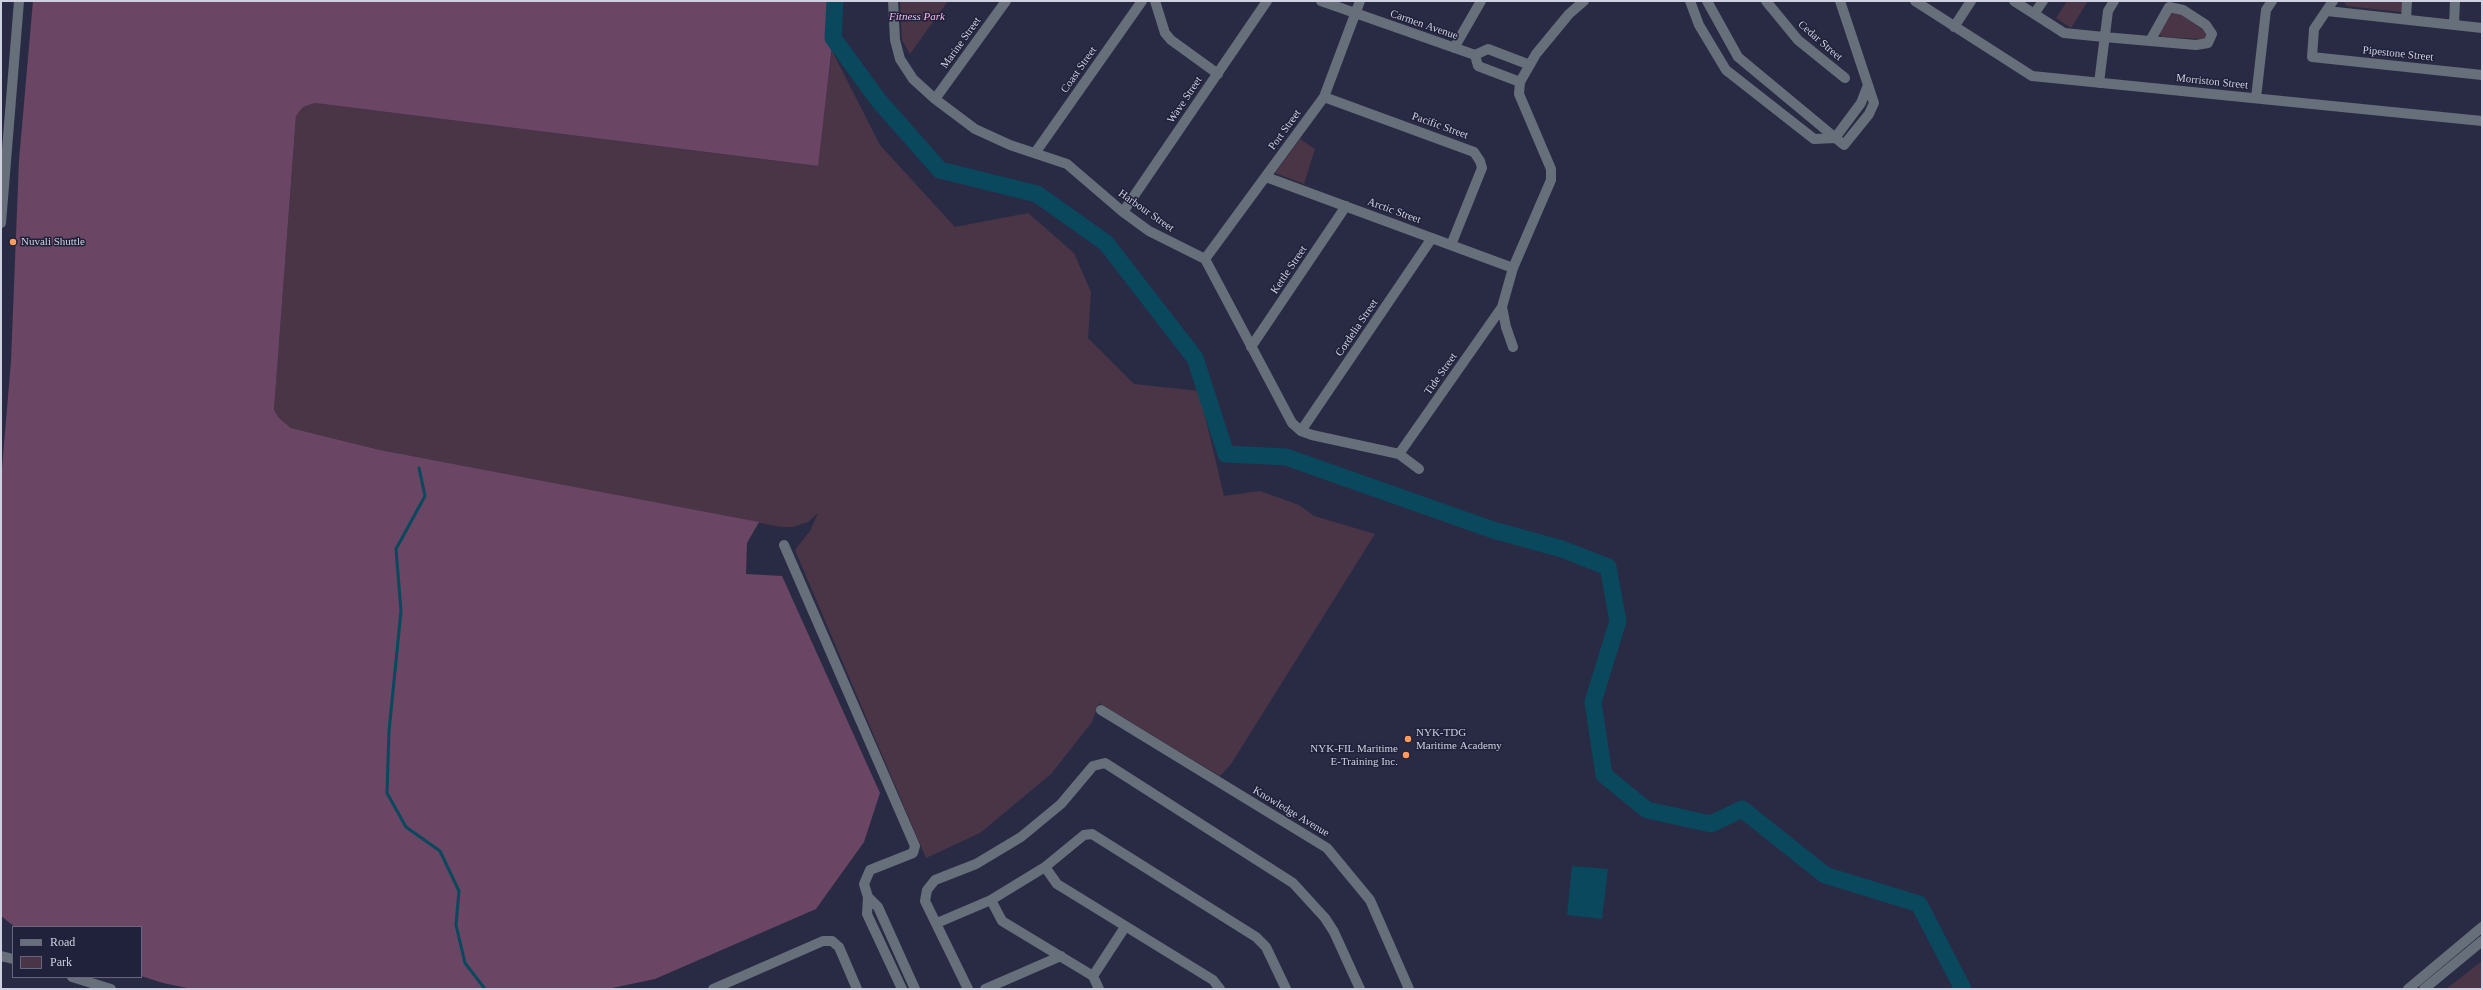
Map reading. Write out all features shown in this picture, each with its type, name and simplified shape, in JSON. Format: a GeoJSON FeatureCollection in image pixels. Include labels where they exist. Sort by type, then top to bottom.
{"type":"FeatureCollection","features":[{"type":"Feature","properties":{"kind":"street"},"geometry":{"type":"LineString","coordinates":[[1,223],[19,1]]}},
{"type":"Feature","properties":{"kind":"street","name":"Harbour Street"},"geometry":{"type":"LineString","coordinates":[[893,1],[895,40],[900,59],[913,79],[935,99],[976,129],[1035,153],[1067,164],[1123,212],[1164,239],[1205,259]]}},
{"type":"Feature","properties":{"kind":"street","name":"Marine Street"},"geometry":{"type":"LineString","coordinates":[[935,99],[1006,1]]}},
{"type":"Feature","properties":{"kind":"street","name":"Coast Street"},"geometry":{"type":"LineString","coordinates":[[1035,153],[1142,1]]}},
{"type":"Feature","properties":{"kind":"street"},"geometry":{"type":"LineString","coordinates":[[1155,1],[1165,33],[1218,74]]}},
{"type":"Feature","properties":{"kind":"street","name":"Wave Street"},"geometry":{"type":"LineString","coordinates":[[1123,212],[1268,1]]}},
{"type":"Feature","properties":{"kind":"street","name":"Carmen Avenue"},"geometry":{"type":"LineString","coordinates":[[1321,1],[1475,55]]}},
{"type":"Feature","properties":{"kind":"street","name":"Port Street"},"geometry":{"type":"LineString","coordinates":[[1205,259],[1324,97],[1360,1]]}},
{"type":"Feature","properties":{"kind":"street"},"geometry":{"type":"LineString","coordinates":[[1454,48],[1481,1]]}},
{"type":"Feature","properties":{"kind":"street"},"geometry":{"type":"LineString","coordinates":[[1513,348],[1506,327],[1502,307],[1513,268],[1551,180],[1551,169],[1520,94],[1520,82],[1530,65],[1569,14],[1584,1]]}},
{"type":"Feature","properties":{"kind":"street"},"geometry":{"type":"LineString","coordinates":[[1690,1],[1699,25],[1726,70],[1814,140],[1835,138],[1861,103],[1868,85]]}},
{"type":"Feature","properties":{"kind":"street"},"geometry":{"type":"LineString","coordinates":[[1707,1],[1738,57],[1844,145],[1869,114],[1874,104],[1840,1]]}},
{"type":"Feature","properties":{"kind":"street","name":"Cedar Street"},"geometry":{"type":"LineString","coordinates":[[1766,1],[1798,40],[1845,78]]}},
{"type":"Feature","properties":{"kind":"street","name":"Morriston Street"},"geometry":{"type":"LineString","coordinates":[[1914,1],[2032,76],[2482,120]]}},
{"type":"Feature","properties":{"kind":"street"},"geometry":{"type":"LineString","coordinates":[[1954,27],[1971,1]]}},
{"type":"Feature","properties":{"kind":"street"},"geometry":{"type":"LineString","coordinates":[[2014,1],[2064,33],[2150,41],[2203,45],[2208,43],[2212,34],[2206,25],[2182,10],[2169,7],[2150,41]]}},
{"type":"Feature","properties":{"kind":"street"},"geometry":{"type":"LineString","coordinates":[[2034,14],[2043,1]]}},
{"type":"Feature","properties":{"kind":"street"},"geometry":{"type":"LineString","coordinates":[[2099,83],[2108,11],[2114,1]]}},
{"type":"Feature","properties":{"kind":"street"},"geometry":{"type":"LineString","coordinates":[[2256,98],[2266,10],[2272,1]]}},
{"type":"Feature","properties":{"kind":"street"},"geometry":{"type":"LineString","coordinates":[[2406,19],[2407,1]]}},
{"type":"Feature","properties":{"kind":"street"},"geometry":{"type":"LineString","coordinates":[[2454,25],[2455,1]]}},
{"type":"Feature","properties":{"kind":"street"},"geometry":{"type":"LineString","coordinates":[[2328,5],[2406,19],[2482,28]]}},
{"type":"Feature","properties":{"kind":"street","name":"Pipestone Street"},"geometry":{"type":"LineString","coordinates":[[2328,5],[2314,29],[2312,57],[2482,75]]}},
{"type":"Feature","properties":{"kind":"street"},"geometry":{"type":"LineString","coordinates":[[1520,82],[1478,66],[1475,55],[1488,49],[1530,65]]}},
{"type":"Feature","properties":{"kind":"street","name":"Pacific Street"},"geometry":{"type":"LineString","coordinates":[[1324,97],[1474,152],[1480,161],[1482,168],[1451,245]]}},
{"type":"Feature","properties":{"kind":"street","name":"Arctic Street"},"geometry":{"type":"LineString","coordinates":[[1266,177],[1513,268]]}},
{"type":"Feature","properties":{"kind":"street","name":"Kettle Street"},"geometry":{"type":"LineString","coordinates":[[1251,347],[1346,206]]}},
{"type":"Feature","properties":{"kind":"street","name":"Cordelia Street"},"geometry":{"type":"LineString","coordinates":[[1301,431],[1432,238]]}},
{"type":"Feature","properties":{"kind":"street"},"geometry":{"type":"LineString","coordinates":[[1205,259],[1292,423],[1301,431],[1399,454],[1419,469]]}},
{"type":"Feature","properties":{"kind":"street","name":"Tide Street"},"geometry":{"type":"LineString","coordinates":[[1399,454],[1502,307]]}},
{"type":"Feature","properties":{"kind":"street"},"geometry":{"type":"LineString","coordinates":[[784,545],[916,846],[913,853],[870,870],[864,884],[868,897],[867,914],[902,989]]}},
{"type":"Feature","properties":{"kind":"street","name":"Knowledge Avenue"},"geometry":{"type":"LineString","coordinates":[[1101,710],[1327,848],[1370,900],[1409,989]]}},
{"type":"Feature","properties":{"kind":"street"},"geometry":{"type":"LineString","coordinates":[[968,989],[926,901],[927,890],[935,880],[976,864],[1021,837],[1060,804],[1093,766],[1105,763],[1293,883],[1325,918],[1334,932],[1360,989]]}},
{"type":"Feature","properties":{"kind":"street"},"geometry":{"type":"LineString","coordinates":[[937,923],[991,900],[1045,867],[1084,835],[1092,834],[1256,937],[1266,947],[1286,989]]}},
{"type":"Feature","properties":{"kind":"street"},"geometry":{"type":"LineString","coordinates":[[1045,867],[1057,884],[1213,980],[1220,989]]}},
{"type":"Feature","properties":{"kind":"street"},"geometry":{"type":"LineString","coordinates":[[868,897],[878,907],[915,989]]}},
{"type":"Feature","properties":{"kind":"street"},"geometry":{"type":"LineString","coordinates":[[991,900],[1002,921],[1093,976],[1099,989]]}},
{"type":"Feature","properties":{"kind":"street"},"geometry":{"type":"LineString","coordinates":[[1093,976],[1125,927]]}},
{"type":"Feature","properties":{"kind":"street"},"geometry":{"type":"LineString","coordinates":[[2408,989],[2482,927]]}},
{"type":"Feature","properties":{"kind":"street"},"geometry":{"type":"LineString","coordinates":[[713,989],[822,941],[832,941],[839,947],[854,988]]}},
{"type":"Feature","properties":{"kind":"street"},"geometry":{"type":"LineString","coordinates":[[2424,989],[2482,941]]}},
{"type":"Feature","properties":{"kind":"street"},"geometry":{"type":"LineString","coordinates":[[1,956],[12,959]]}},
{"type":"Feature","properties":{"kind":"street"},"geometry":{"type":"LineString","coordinates":[[985,989],[1060,956]]}},
{"type":"Feature","properties":{"kind":"street"},"geometry":{"type":"LineString","coordinates":[[75,978],[111,989]]}},
{"type":"Feature","properties":{"kind":"green space","name":"Fitness Park"},"geometry":{"type":"Polygon","coordinates":[[[900,1],[948,1],[910,54],[902,40],[900,1]]]}},
{"type":"Feature","properties":{"kind":"green space"},"geometry":{"type":"Polygon","coordinates":[[[2067,1],[2088,1],[2071,28],[2056,18],[2067,1]]]}},
{"type":"Feature","properties":{"kind":"green space"},"geometry":{"type":"Polygon","coordinates":[[[2343,1],[2403,1],[2402,12],[2347,6],[2343,1]]]}},
{"type":"Feature","properties":{"kind":"green space"},"geometry":{"type":"Polygon","coordinates":[[[2169,11],[2177,11],[2206,32],[2205,39],[2162,37],[2158,31],[2169,11]]]}},
{"type":"Feature","properties":{"kind":"green space"},"geometry":{"type":"Polygon","coordinates":[[[832,51],[880,145],[955,227],[1028,213],[1074,253],[1091,292],[1088,338],[1134,384],[1199,391],[1224,496],[1260,491],[1299,505],[1314,516],[1375,534],[1231,764],[1220,776],[1099,703],[1092,722],[1051,774],[980,833],[926,858],[795,550],[810,531],[818,513],[808,522],[793,527],[781,527],[380,450],[291,428],[279,418],[274,410],[296,116],[303,107],[315,103],[817,166],[832,51]]]}},
{"type":"Feature","properties":{"kind":"green space"},"geometry":{"type":"Polygon","coordinates":[[[1300,139],[1315,149],[1304,184],[1275,173],[1300,139]]]}},
{"type":"Feature","properties":{"kind":"green space"},"geometry":{"type":"Polygon","coordinates":[[[2482,961],[2482,989],[2446,989],[2482,961]]]}},
{"type":"Feature","properties":{"kind":"shaded area"},"geometry":{"type":"Polygon","coordinates":[[[33,1],[835,1],[833,38],[818,166],[315,103],[303,107],[296,116],[274,410],[279,418],[291,428],[380,450],[759,522],[747,543],[746,574],[782,576],[880,793],[864,842],[816,909],[655,979],[607,989],[192,989],[163,983],[142,976],[142,926],[14,926],[1,916],[1,480],[11,361],[19,160],[33,1]]]}},
{"type":"Feature","properties":{"kind":"water"},"geometry":{"type":"Polygon","coordinates":[[[1572,866],[1608,869],[1602,919],[1567,915],[1572,866]]]}},
{"type":"Feature","properties":{"kind":"waterway"},"geometry":{"type":"LineString","coordinates":[[835,1],[833,38],[879,101],[940,170],[1037,194],[1106,243],[1195,358],[1226,454],[1286,457],[1493,530],[1562,549],[1608,567],[1618,621],[1593,702],[1604,775],[1647,810],[1711,824],[1742,809],[1825,875],[1919,904],[1963,989]]}},
{"type":"Feature","properties":{"kind":"waterway"},"geometry":{"type":"LineString","coordinates":[[419,468],[425,496],[396,549],[401,611],[389,731],[387,793],[406,827],[440,851],[459,891],[456,925],[465,963],[485,989]]}},
{"type":"Feature","properties":{"kind":"place","name":"Nuvali Shuttle"},"geometry":{"type":"Point","coordinates":[13,242]}},
{"type":"Feature","properties":{"kind":"place","name":"NYK-TDG Maritime Academy"},"geometry":{"type":"Point","coordinates":[1408,739]}},
{"type":"Feature","properties":{"kind":"place","name":"NYK-FIL Maritime E-Training Inc."},"geometry":{"type":"Point","coordinates":[1406,755]}}]}
